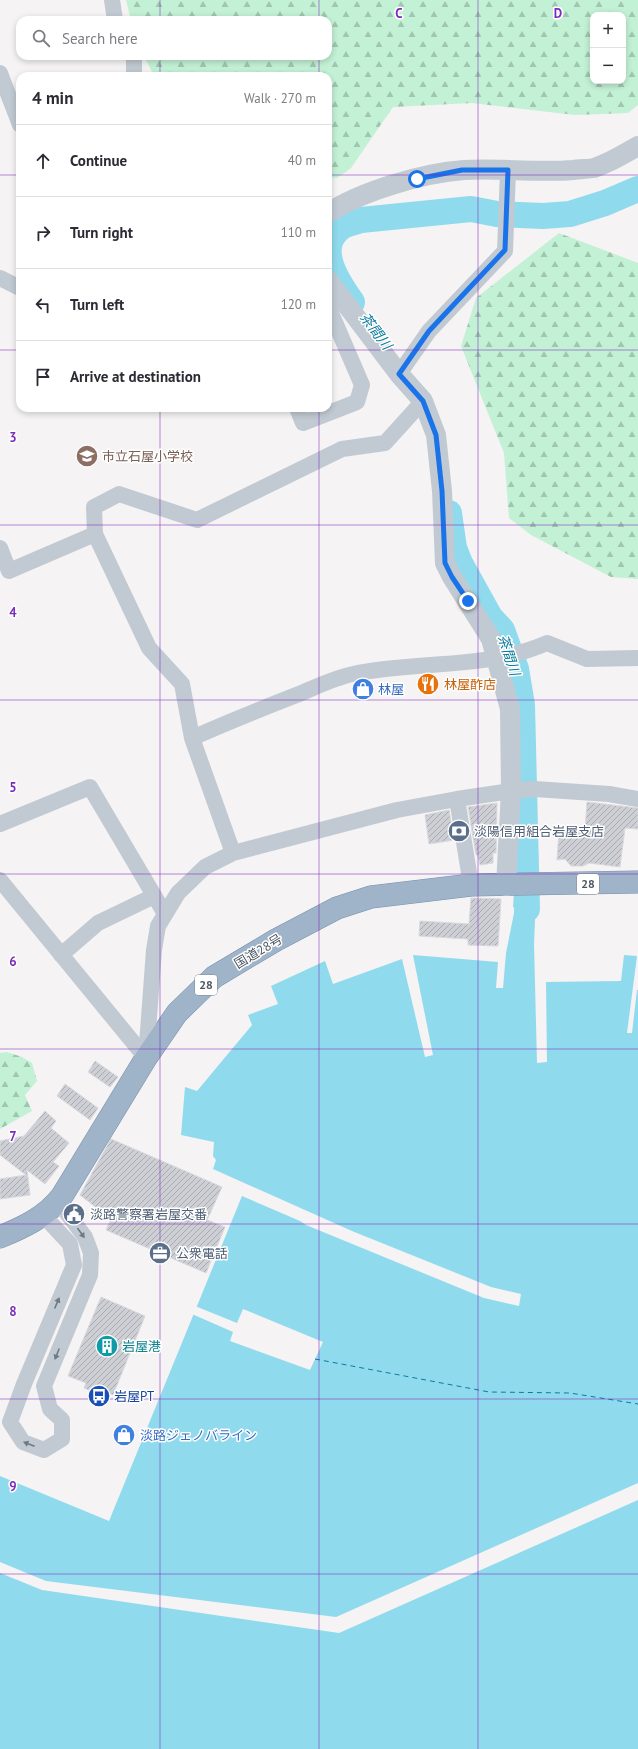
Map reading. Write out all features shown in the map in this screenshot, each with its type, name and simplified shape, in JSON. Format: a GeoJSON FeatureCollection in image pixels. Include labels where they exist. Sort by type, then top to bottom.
{"type":"FeatureCollection","features":[{"type":"Feature","properties":{"kind":"highway","name":"国道28号"},"geometry":{"type":"LineString","coordinates":[[0,1237],[24,1226],[50,1208],[146,1058],[177,1013],[214,977],[276,940],[337,908],[370,897],[471,885],[510,886],[638,882]]}},
{"type":"Feature","properties":{"kind":"street"},"geometry":{"type":"LineString","coordinates":[[112,0],[113,16]]}},
{"type":"Feature","properties":{"kind":"street"},"geometry":{"type":"LineString","coordinates":[[134,60],[134,72]]}},
{"type":"Feature","properties":{"kind":"street"},"geometry":{"type":"LineString","coordinates":[[0,73],[16,115]]}},
{"type":"Feature","properties":{"kind":"street"},"geometry":{"type":"LineString","coordinates":[[332,210],[374,190],[417,179],[462,170],[549,172],[594,168],[616,159],[638,146]]}},
{"type":"Feature","properties":{"kind":"street"},"geometry":{"type":"LineString","coordinates":[[399,374],[429,331],[505,250],[508,172]]}},
{"type":"Feature","properties":{"kind":"street"},"geometry":{"type":"LineString","coordinates":[[0,278],[16,286]]}},
{"type":"Feature","properties":{"kind":"street"},"geometry":{"type":"LineString","coordinates":[[332,285],[399,374],[423,401],[436,435],[442,491],[445,563],[501,658],[510,709],[514,790],[510,886]]}},
{"type":"Feature","properties":{"kind":"street"},"geometry":{"type":"LineString","coordinates":[[332,315],[362,385],[357,402],[332,412]]}},
{"type":"Feature","properties":{"kind":"street"},"geometry":{"type":"LineString","coordinates":[[233,853],[192,738],[182,684],[149,648],[95,534],[94,507],[118,494],[197,520],[342,449],[385,443],[423,401]]}},
{"type":"Feature","properties":{"kind":"street"},"geometry":{"type":"LineString","coordinates":[[299,412],[303,423],[331,412]]}},
{"type":"Feature","properties":{"kind":"street"},"geometry":{"type":"LineString","coordinates":[[0,548],[8,572],[95,534]]}},
{"type":"Feature","properties":{"kind":"street"},"geometry":{"type":"LineString","coordinates":[[192,738],[242,716],[352,674],[404,666],[501,658],[525,652],[547,643],[587,659],[638,658]]}},
{"type":"Feature","properties":{"kind":"street"},"geometry":{"type":"LineString","coordinates":[[0,824],[90,787],[165,914]]}},
{"type":"Feature","properties":{"kind":"street"},"geometry":{"type":"LineString","coordinates":[[146,1058],[154,950],[158,926],[178,892],[205,867],[233,853],[397,810],[514,790],[535,789],[609,794],[638,799]]}},
{"type":"Feature","properties":{"kind":"street"},"geometry":{"type":"LineString","coordinates":[[457,799],[471,885]]}},
{"type":"Feature","properties":{"kind":"street"},"geometry":{"type":"LineString","coordinates":[[0,880],[146,1058]]}},
{"type":"Feature","properties":{"kind":"street"},"geometry":{"type":"LineString","coordinates":[[61,954],[98,923],[154,896]]}},
{"type":"Feature","properties":{"kind":"street"},"geometry":{"type":"LineString","coordinates":[[50,1208],[85,1237],[90,1253],[90,1275],[44,1386],[50,1409],[62,1420],[62,1439],[44,1450],[23,1442],[10,1422],[24,1384],[74,1265],[70,1244],[50,1208]]}},
{"type":"Feature","properties":{"kind":"green space"},"geometry":{"type":"Polygon","coordinates":[[[126,0],[638,0],[638,105],[628,113],[575,115],[472,103],[393,107],[351,168],[337,178],[332,177],[332,72],[152,72],[146,60],[332,60],[332,16],[130,16],[126,0]]]}},
{"type":"Feature","properties":{"kind":"green space"},"geometry":{"type":"Polygon","coordinates":[[[559,233],[638,263],[638,579],[611,577],[531,535],[509,518],[504,453],[461,346],[476,298],[559,233]]]}},
{"type":"Feature","properties":{"kind":"green space"},"geometry":{"type":"Polygon","coordinates":[[[7,1052],[22,1057],[32,1063],[37,1081],[25,1095],[32,1111],[0,1129],[0,1053],[7,1052]]]}},
{"type":"Feature","properties":{"kind":"water"},"geometry":{"type":"Polygon","coordinates":[[[536,895],[534,944],[537,1063],[547,1062],[546,982],[621,981],[624,955],[637,956],[627,1033],[632,1033],[638,990],[638,1749],[0,1749],[0,1476],[109,1521],[242,1196],[306,1225],[484,1298],[519,1306],[521,1294],[491,1287],[352,1231],[213,1169],[216,1160],[213,1156],[214,1142],[181,1135],[185,1087],[197,1091],[252,1025],[248,1015],[278,1004],[271,986],[325,961],[333,984],[402,959],[425,1057],[433,1055],[413,955],[498,962],[496,988],[503,988],[506,953],[515,908],[513,907],[514,896],[536,895]]]}},
{"type":"Feature","properties":{"kind":"pier"},"geometry":{"type":"Polygon","coordinates":[[[195,1306],[237,1323],[243,1309],[323,1342],[310,1370],[230,1341],[233,1332],[192,1314],[195,1306]]]}},
{"type":"Feature","properties":{"kind":"pier"},"geometry":{"type":"Polygon","coordinates":[[[638,1483],[638,1500],[339,1633],[42,1590],[0,1573],[0,1562],[46,1581],[336,1617],[638,1483]]]}},
{"type":"Feature","properties":{"kind":"building"},"geometry":{"type":"Polygon","coordinates":[[[587,802],[638,808],[638,829],[625,828],[620,867],[589,863],[583,866],[571,866],[565,859],[557,860],[559,831],[585,829],[587,802]]]}},
{"type":"Feature","properties":{"kind":"building"},"geometry":{"type":"Polygon","coordinates":[[[497,803],[496,853],[493,853],[493,863],[480,865],[478,855],[476,855],[468,807],[497,803]]]}},
{"type":"Feature","properties":{"kind":"building"},"geometry":{"type":"Polygon","coordinates":[[[449,810],[454,840],[429,844],[425,815],[449,810]]]}},
{"type":"Feature","properties":{"kind":"building"},"geometry":{"type":"Polygon","coordinates":[[[471,898],[501,899],[498,946],[468,945],[468,939],[419,936],[420,921],[469,924],[471,898]]]}},
{"type":"Feature","properties":{"kind":"building"},"geometry":{"type":"Polygon","coordinates":[[[95,1061],[118,1077],[110,1087],[88,1072],[95,1061]]]}},
{"type":"Feature","properties":{"kind":"building"},"geometry":{"type":"Polygon","coordinates":[[[65,1084],[98,1108],[90,1120],[57,1096],[65,1084]]]}},
{"type":"Feature","properties":{"kind":"building"},"geometry":{"type":"Polygon","coordinates":[[[45,1111],[56,1121],[51,1128],[69,1143],[53,1162],[59,1166],[45,1184],[27,1170],[30,1195],[0,1199],[0,1179],[26,1175],[0,1155],[0,1141],[24,1136],[45,1111]]]}},
{"type":"Feature","properties":{"kind":"building"},"geometry":{"type":"Polygon","coordinates":[[[111,1139],[222,1187],[207,1220],[225,1227],[206,1273],[106,1230],[111,1219],[80,1195],[111,1139]]]}},
{"type":"Feature","properties":{"kind":"building","name":"岩屋港"},"geometry":{"type":"Polygon","coordinates":[[[101,1297],[145,1316],[113,1395],[98,1389],[96,1393],[84,1388],[86,1383],[68,1376],[101,1297]]]}},
{"type":"Feature","properties":{"kind":"waterway","name":"茶間川"},"geometry":{"type":"LineString","coordinates":[[332,238],[334,234],[343,226],[361,220],[471,209],[497,214],[543,216],[570,214],[605,203],[638,189]]}},
{"type":"Feature","properties":{"kind":"waterway","name":"茶間川"},"geometry":{"type":"LineString","coordinates":[[332,266],[340,284],[352,302]]}},
{"type":"Feature","properties":{"kind":"waterway","name":"茶間川"},"geometry":{"type":"LineString","coordinates":[[449,513],[454,548],[460,563],[490,617],[502,630],[516,669],[522,705],[527,909]]}},
{"type":"Feature","properties":{"kind":"ferry route"},"geometry":{"type":"LineString","coordinates":[[315,1359],[489,1392],[570,1393],[638,1404]]}},
{"type":"Feature","properties":{"kind":"place","name":"市立石屋小学校"},"geometry":{"type":"Point","coordinates":[87,456]}},
{"type":"Feature","properties":{"kind":"place","name":"林屋酢店"},"geometry":{"type":"Point","coordinates":[428,684]}},
{"type":"Feature","properties":{"kind":"place","name":"林屋"},"geometry":{"type":"Point","coordinates":[363,689]}},
{"type":"Feature","properties":{"kind":"place","name":"淡陽信用組合岩屋支店"},"geometry":{"type":"Point","coordinates":[459,831]}},
{"type":"Feature","properties":{"kind":"place","name":"淡路警察署岩屋交番"},"geometry":{"type":"Point","coordinates":[74,1214]}},
{"type":"Feature","properties":{"kind":"place","name":"公衆電話"},"geometry":{"type":"Point","coordinates":[160,1253]}},
{"type":"Feature","properties":{"kind":"place","name":"岩屋港"},"geometry":{"type":"Point","coordinates":[107,1346]}},
{"type":"Feature","properties":{"kind":"place","name":"岩屋PT"},"geometry":{"type":"Point","coordinates":[99,1396]}},
{"type":"Feature","properties":{"kind":"place","name":"淡路ジェノバライン"},"geometry":{"type":"Point","coordinates":[124,1435]}},
{"type":"Feature","properties":{"kind":"route"},"geometry":{"type":"LineString","coordinates":[[417,179],[462,170],[508,170],[505,250],[429,331],[399,374],[423,401],[436,435],[442,491],[443,547],[445,563],[452,577],[468,601]]}}]}
